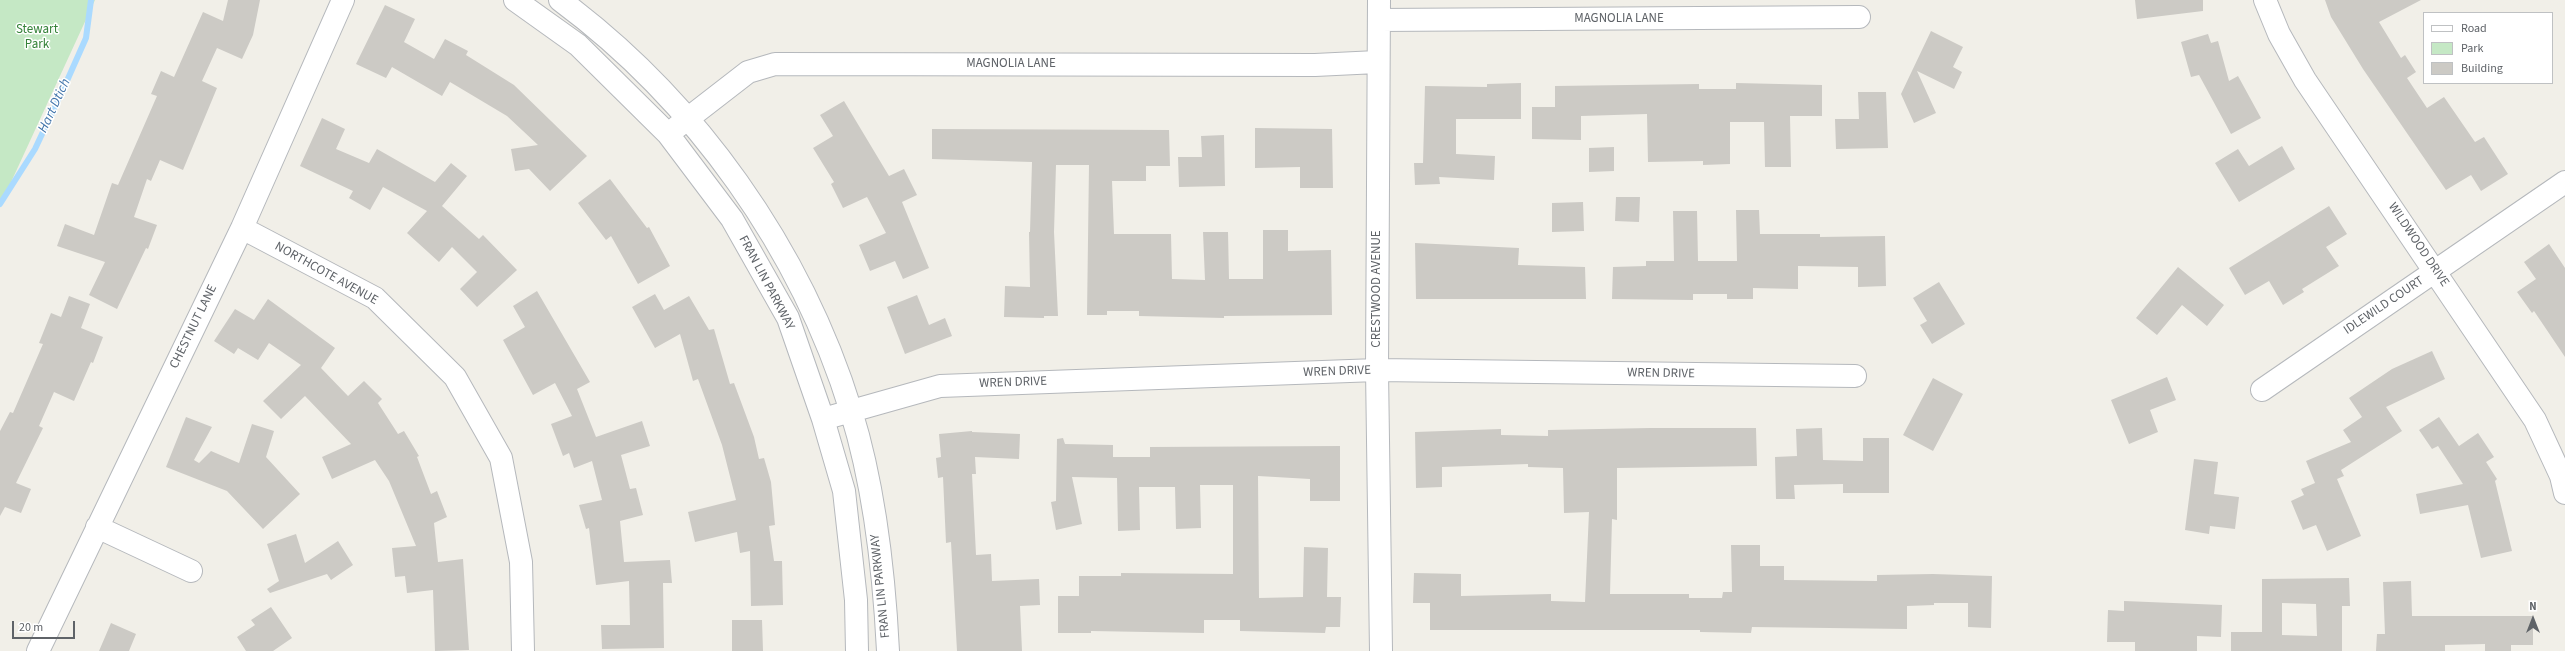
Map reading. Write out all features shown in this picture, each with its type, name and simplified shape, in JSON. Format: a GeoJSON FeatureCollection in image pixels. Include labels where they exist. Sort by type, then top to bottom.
{"type":"FeatureCollection","features":[{"type":"Feature","properties":{"kind":"street","name":"CHESTNUT LANE"},"geometry":{"type":"LineString","coordinates":[[38,651],[242,228],[342,0]]}},
{"type":"Feature","properties":{"kind":"street","name":"FRAN LIN PARKWAY"},"geometry":{"type":"LineString","coordinates":[[515,0],[578,45],[668,134],[732,219],[788,318],[824,419],[844,491],[856,600],[857,651]]}},
{"type":"Feature","properties":{"kind":"street","name":"FRAN LIN PARKWAY"},"geometry":{"type":"LineString","coordinates":[[560,0],[597,28],[688,117],[755,207],[811,308],[851,411],[869,483],[886,598],[888,651]]}},
{"type":"Feature","properties":{"kind":"street","name":"WILDWOOD DRIVE"},"geometry":{"type":"LineString","coordinates":[[2265,0],[2279,34],[2305,80],[2436,271],[2535,420],[2562,476],[2565,492]]}},
{"type":"Feature","properties":{"kind":"street","name":"MAGNOLIA LANE"},"geometry":{"type":"LineString","coordinates":[[1379,10],[1859,17]]}},
{"type":"Feature","properties":{"kind":"street","name":"CRESTWOOD AVENUE"},"geometry":{"type":"LineString","coordinates":[[1379,10],[1377,62],[1381,651]]}},
{"type":"Feature","properties":{"kind":"street","name":"MAGNOLIA LANE"},"geometry":{"type":"LineString","coordinates":[[668,134],[748,72],[775,64],[1315,65],[1377,62]]}},
{"type":"Feature","properties":{"kind":"street","name":"IDLEWILD COURT"},"geometry":{"type":"LineString","coordinates":[[2262,390],[2565,182]]}},
{"type":"Feature","properties":{"kind":"street","name":"NORTHCOTE AVENUE"},"geometry":{"type":"LineString","coordinates":[[242,228],[375,298],[455,378],[501,458],[521,562],[523,651]]}},
{"type":"Feature","properties":{"kind":"street","name":"WREN DRIVE"},"geometry":{"type":"LineString","coordinates":[[824,419],[940,386],[1378,370],[1855,376]]}},
{"type":"Feature","properties":{"kind":"street"},"geometry":{"type":"LineString","coordinates":[[97,527],[191,571]]}},
{"type":"Feature","properties":{"kind":"green space","name":"Stewart Park"},"geometry":{"type":"Polygon","coordinates":[[[0,0],[95,0],[0,206],[0,0]]]}},
{"type":"Feature","properties":{"kind":"building"},"geometry":{"type":"Polygon","coordinates":[[[228,0],[260,0],[253,35],[242,59],[217,48],[202,81],[217,88],[183,170],[160,160],[151,181],[147,179],[134,217],[157,225],[148,249],[146,248],[117,309],[89,295],[105,262],[57,246],[65,224],[94,235],[112,183],[118,185],[157,96],[151,94],[161,71],[174,77],[203,12],[223,21],[228,0]]]}},
{"type":"Feature","properties":{"kind":"building"},"geometry":{"type":"Polygon","coordinates":[[[2135,0],[2203,0],[2203,11],[2137,19],[2135,0]]]}},
{"type":"Feature","properties":{"kind":"building"},"geometry":{"type":"Polygon","coordinates":[[[2325,0],[2421,0],[2379,22],[2401,58],[2405,55],[2416,72],[2407,78],[2427,108],[2444,97],[2475,142],[2484,137],[2508,174],[2481,191],[2471,175],[2446,190],[2363,69],[2331,17],[2325,0]]]}},
{"type":"Feature","properties":{"kind":"building"},"geometry":{"type":"Polygon","coordinates":[[[385,5],[415,19],[404,42],[434,59],[445,39],[468,51],[466,55],[514,85],[587,156],[550,191],[529,169],[515,171],[511,149],[538,145],[507,116],[450,82],[442,96],[392,67],[386,78],[356,64],[385,5]]]}},
{"type":"Feature","properties":{"kind":"building"},"geometry":{"type":"Polygon","coordinates":[[[1931,31],[1963,47],[1953,67],[1962,72],[1954,89],[1917,71],[1936,113],[1914,123],[1901,94],[1931,31]]]}},
{"type":"Feature","properties":{"kind":"building"},"geometry":{"type":"Polygon","coordinates":[[[2208,34],[2211,43],[2218,41],[2229,81],[2238,76],[2261,118],[2231,134],[2199,75],[2191,77],[2181,42],[2208,34]]]}},
{"type":"Feature","properties":{"kind":"building"},"geometry":{"type":"Polygon","coordinates":[[[1521,83],[1521,119],[1456,119],[1456,154],[1495,156],[1494,180],[1439,177],[1440,184],[1415,185],[1414,163],[1423,163],[1425,86],[1487,87],[1487,84],[1521,83]]]}},
{"type":"Feature","properties":{"kind":"building"},"geometry":{"type":"Polygon","coordinates":[[[1736,83],[1822,85],[1822,116],[1790,116],[1791,167],[1765,167],[1764,122],[1730,122],[1730,164],[1703,165],[1703,161],[1648,162],[1647,114],[1581,116],[1581,140],[1532,139],[1532,107],[1555,107],[1555,86],[1699,84],[1699,89],[1736,89],[1736,83]]]}},
{"type":"Feature","properties":{"kind":"building"},"geometry":{"type":"Polygon","coordinates":[[[1858,92],[1886,92],[1888,148],[1836,149],[1835,119],[1859,119],[1858,92]]]}},
{"type":"Feature","properties":{"kind":"building"},"geometry":{"type":"Polygon","coordinates":[[[844,101],[889,176],[904,169],[917,195],[902,202],[929,268],[903,279],[895,261],[870,271],[859,245],[886,233],[867,197],[843,208],[831,184],[834,182],[813,148],[833,136],[820,115],[844,101]]]}},
{"type":"Feature","properties":{"kind":"building"},"geometry":{"type":"Polygon","coordinates":[[[322,118],[345,129],[336,149],[369,163],[377,149],[435,182],[451,163],[467,176],[442,206],[479,239],[483,235],[517,270],[477,307],[460,289],[477,272],[452,247],[439,262],[407,233],[427,211],[383,187],[370,210],[349,198],[353,191],[300,166],[322,118]]]}},
{"type":"Feature","properties":{"kind":"building"},"geometry":{"type":"Polygon","coordinates":[[[1255,128],[1332,129],[1333,188],[1300,188],[1300,167],[1255,168],[1255,128]]]}},
{"type":"Feature","properties":{"kind":"building"},"geometry":{"type":"Polygon","coordinates":[[[932,129],[1169,130],[1170,166],[1146,166],[1146,181],[1112,181],[1114,234],[1171,234],[1172,279],[1205,280],[1203,232],[1228,232],[1229,279],[1263,279],[1263,230],[1288,230],[1288,251],[1331,250],[1332,315],[1224,316],[1224,318],[1139,316],[1139,311],[1107,311],[1107,315],[1087,315],[1089,165],[1056,165],[1054,232],[1058,316],[1044,316],[1044,318],[1004,317],[1005,286],[1030,287],[1029,232],[1032,162],[932,159],[932,129]]]}},
{"type":"Feature","properties":{"kind":"building"},"geometry":{"type":"Polygon","coordinates":[[[1224,135],[1225,186],[1179,187],[1178,157],[1202,157],[1201,136],[1224,135]]]}},
{"type":"Feature","properties":{"kind":"building"},"geometry":{"type":"Polygon","coordinates":[[[2282,146],[2295,169],[2239,202],[2215,163],[2238,149],[2249,166],[2282,146]]]}},
{"type":"Feature","properties":{"kind":"building"},"geometry":{"type":"Polygon","coordinates":[[[1614,147],[1614,171],[1589,172],[1589,148],[1614,147]]]}},
{"type":"Feature","properties":{"kind":"building"},"geometry":{"type":"Polygon","coordinates":[[[610,179],[647,228],[649,227],[670,266],[638,284],[611,236],[606,240],[578,203],[610,179]]]}},
{"type":"Feature","properties":{"kind":"building"},"geometry":{"type":"Polygon","coordinates":[[[1616,197],[1640,197],[1639,222],[1615,221],[1616,197]]]}},
{"type":"Feature","properties":{"kind":"building"},"geometry":{"type":"Polygon","coordinates":[[[1583,202],[1584,231],[1552,232],[1552,203],[1583,202]]]}},
{"type":"Feature","properties":{"kind":"building"},"geometry":{"type":"Polygon","coordinates":[[[2329,206],[2347,234],[2326,247],[2339,266],[2302,289],[2304,292],[2283,305],[2269,281],[2245,295],[2229,268],[2329,206]]]}},
{"type":"Feature","properties":{"kind":"building"},"geometry":{"type":"Polygon","coordinates":[[[1736,210],[1759,210],[1760,234],[1820,234],[1820,237],[1885,236],[1886,286],[1858,287],[1858,267],[1798,266],[1798,289],[1753,288],[1753,299],[1727,299],[1727,294],[1693,294],[1693,300],[1612,299],[1613,267],[1646,266],[1646,261],[1674,261],[1673,211],[1697,211],[1698,261],[1737,261],[1736,210]]]}},
{"type":"Feature","properties":{"kind":"building"},"geometry":{"type":"Polygon","coordinates":[[[1415,243],[1519,248],[1518,265],[1585,267],[1586,299],[1416,299],[1415,243]]]}},
{"type":"Feature","properties":{"kind":"building"},"geometry":{"type":"Polygon","coordinates":[[[2549,244],[2565,268],[2565,357],[2534,311],[2532,313],[2517,292],[2536,279],[2524,262],[2549,244]]]}},
{"type":"Feature","properties":{"kind":"building"},"geometry":{"type":"Polygon","coordinates":[[[2178,267],[2224,305],[2207,326],[2182,305],[2157,335],[2136,318],[2178,267]]]}},
{"type":"Feature","properties":{"kind":"building"},"geometry":{"type":"Polygon","coordinates":[[[1939,282],[1965,324],[1932,344],[1920,325],[1927,321],[1913,298],[1939,282]]]}},
{"type":"Feature","properties":{"kind":"building"},"geometry":{"type":"Polygon","coordinates":[[[537,291],[590,382],[577,389],[596,437],[642,421],[650,446],[621,455],[630,489],[636,488],[643,515],[620,521],[624,562],[670,560],[672,583],[663,583],[664,648],[602,649],[601,625],[630,625],[629,581],[596,585],[589,528],[586,529],[579,505],[602,500],[592,461],[574,468],[569,453],[563,456],[551,424],[572,416],[555,383],[533,395],[503,340],[525,327],[513,306],[537,291]]]}},
{"type":"Feature","properties":{"kind":"building"},"geometry":{"type":"Polygon","coordinates":[[[655,294],[664,310],[689,296],[709,330],[714,329],[730,384],[734,383],[754,437],[759,459],[764,458],[771,482],[775,525],[769,526],[774,561],[782,561],[783,605],[751,606],[750,551],[740,553],[737,532],[695,542],[688,512],[736,500],[722,445],[698,379],[693,381],[680,334],[655,348],[632,307],[655,294]]]}},
{"type":"Feature","properties":{"kind":"building"},"geometry":{"type":"Polygon","coordinates":[[[917,295],[929,325],[945,318],[952,336],[905,354],[887,307],[917,295]]]}},
{"type":"Feature","properties":{"kind":"building"},"geometry":{"type":"Polygon","coordinates":[[[69,296],[90,304],[81,328],[103,337],[93,363],[91,362],[74,401],[54,392],[39,426],[43,428],[16,483],[31,489],[21,513],[5,507],[0,516],[0,431],[10,412],[13,413],[43,344],[39,343],[51,313],[61,317],[69,296]]]}},
{"type":"Feature","properties":{"kind":"building"},"geometry":{"type":"Polygon","coordinates":[[[268,299],[335,348],[321,368],[348,396],[364,381],[382,399],[378,403],[398,434],[404,431],[419,456],[417,457],[431,494],[437,491],[447,517],[434,523],[438,562],[463,559],[469,650],[435,651],[433,590],[407,593],[405,576],[395,577],[392,548],[416,546],[389,481],[375,460],[332,479],[322,457],[351,444],[305,396],[281,419],[263,401],[301,365],[269,343],[258,360],[238,348],[234,354],[214,341],[235,309],[254,320],[268,299]]]}},
{"type":"Feature","properties":{"kind":"building"},"geometry":{"type":"Polygon","coordinates":[[[2432,351],[2445,379],[2386,407],[2402,431],[2341,470],[2344,476],[2337,479],[2361,536],[2327,551],[2316,525],[2303,530],[2291,501],[2304,495],[2301,489],[2315,483],[2306,461],[2351,442],[2343,430],[2362,417],[2349,398],[2392,369],[2432,351]]]}},
{"type":"Feature","properties":{"kind":"building"},"geometry":{"type":"Polygon","coordinates":[[[2167,377],[2176,400],[2150,410],[2158,432],[2129,444],[2111,400],[2167,377]]]}},
{"type":"Feature","properties":{"kind":"building"},"geometry":{"type":"Polygon","coordinates":[[[1933,378],[1963,394],[1933,451],[1903,435],[1933,378]]]}},
{"type":"Feature","properties":{"kind":"building"},"geometry":{"type":"Polygon","coordinates":[[[186,417],[212,427],[194,460],[199,463],[211,451],[239,463],[252,424],[274,431],[266,457],[300,494],[263,529],[227,491],[166,467],[186,417]]]}},
{"type":"Feature","properties":{"kind":"building"},"geometry":{"type":"Polygon","coordinates":[[[2439,417],[2459,446],[2478,433],[2494,457],[2486,462],[2497,479],[2495,481],[2512,551],[2481,558],[2468,505],[2420,514],[2416,494],[2463,484],[2438,446],[2432,449],[2419,430],[2439,417]]]}},
{"type":"Feature","properties":{"kind":"building"},"geometry":{"type":"Polygon","coordinates":[[[1756,428],[1757,466],[1617,468],[1617,520],[1612,519],[1610,594],[1689,594],[1689,598],[1722,598],[1723,592],[1732,592],[1731,545],[1760,545],[1760,566],[1784,566],[1784,580],[1877,581],[1877,575],[1933,574],[1992,576],[1991,628],[1968,627],[1968,603],[1934,603],[1934,605],[1907,606],[1907,629],[1752,627],[1751,633],[1700,632],[1700,630],[1430,630],[1430,603],[1413,603],[1414,573],[1461,574],[1461,596],[1551,594],[1551,601],[1585,602],[1589,512],[1564,513],[1563,468],[1528,467],[1528,464],[1442,467],[1442,487],[1416,488],[1415,432],[1501,429],[1501,435],[1548,436],[1548,430],[1756,428]]]}},
{"type":"Feature","properties":{"kind":"building"},"geometry":{"type":"Polygon","coordinates":[[[1822,428],[1823,460],[1863,461],[1863,438],[1889,438],[1889,493],[1843,493],[1843,484],[1794,485],[1795,499],[1776,499],[1775,457],[1797,456],[1796,429],[1822,428]]]}},
{"type":"Feature","properties":{"kind":"building"},"geometry":{"type":"Polygon","coordinates":[[[972,431],[1020,434],[1019,459],[975,457],[976,474],[972,474],[976,555],[991,554],[992,581],[1039,579],[1040,605],[1020,606],[1022,651],[957,651],[951,542],[946,543],[943,477],[938,478],[936,458],[941,457],[939,434],[972,431]]]}},
{"type":"Feature","properties":{"kind":"building"},"geometry":{"type":"Polygon","coordinates":[[[1063,438],[1065,444],[1113,445],[1113,457],[1150,457],[1150,447],[1340,446],[1340,501],[1310,501],[1310,479],[1258,476],[1259,598],[1303,597],[1304,547],[1328,548],[1327,597],[1341,597],[1340,627],[1326,627],[1325,633],[1240,631],[1240,620],[1204,620],[1204,633],[1091,631],[1091,633],[1058,633],[1058,596],[1079,596],[1079,576],[1121,576],[1121,573],[1233,574],[1233,485],[1200,485],[1201,528],[1176,529],[1175,487],[1139,487],[1140,530],[1118,531],[1117,478],[1072,477],[1082,524],[1056,530],[1051,502],[1056,501],[1057,439],[1063,438]]]}},
{"type":"Feature","properties":{"kind":"building"},"geometry":{"type":"Polygon","coordinates":[[[2194,459],[2218,462],[2214,494],[2239,497],[2235,529],[2210,526],[2209,534],[2185,530],[2194,459]]]}},
{"type":"Feature","properties":{"kind":"building"},"geometry":{"type":"Polygon","coordinates":[[[296,534],[305,563],[338,541],[353,565],[331,580],[327,574],[270,593],[267,589],[279,581],[267,544],[296,534]]]}},
{"type":"Feature","properties":{"kind":"building"},"geometry":{"type":"Polygon","coordinates":[[[2349,578],[2350,606],[2342,606],[2342,651],[2231,651],[2231,632],[2262,632],[2262,579],[2349,578]],[[2282,603],[2282,635],[2317,636],[2316,604],[2282,603]]]}},
{"type":"Feature","properties":{"kind":"building"},"geometry":{"type":"Polygon","coordinates":[[[2411,581],[2412,616],[2533,616],[2533,645],[2511,645],[2511,651],[2485,651],[2485,644],[2445,645],[2445,651],[2376,651],[2377,634],[2385,634],[2383,582],[2411,581]]]}},
{"type":"Feature","properties":{"kind":"building"},"geometry":{"type":"Polygon","coordinates":[[[2124,601],[2222,605],[2221,637],[2197,636],[2197,651],[2135,651],[2135,642],[2107,642],[2108,610],[2124,611],[2124,601]]]}},
{"type":"Feature","properties":{"kind":"building"},"geometry":{"type":"Polygon","coordinates":[[[271,607],[292,638],[273,651],[246,651],[237,637],[255,625],[251,620],[271,607]]]}},
{"type":"Feature","properties":{"kind":"building"},"geometry":{"type":"Polygon","coordinates":[[[732,620],[762,620],[763,651],[732,651],[732,620]]]}},
{"type":"Feature","properties":{"kind":"building"},"geometry":{"type":"Polygon","coordinates":[[[111,623],[136,634],[129,651],[99,651],[111,623]]]}},
{"type":"Feature","properties":{"kind":"waterway","name":"Hart Dtich"},"geometry":{"type":"LineString","coordinates":[[0,204],[35,149],[66,83],[86,38],[91,0]]}}]}
